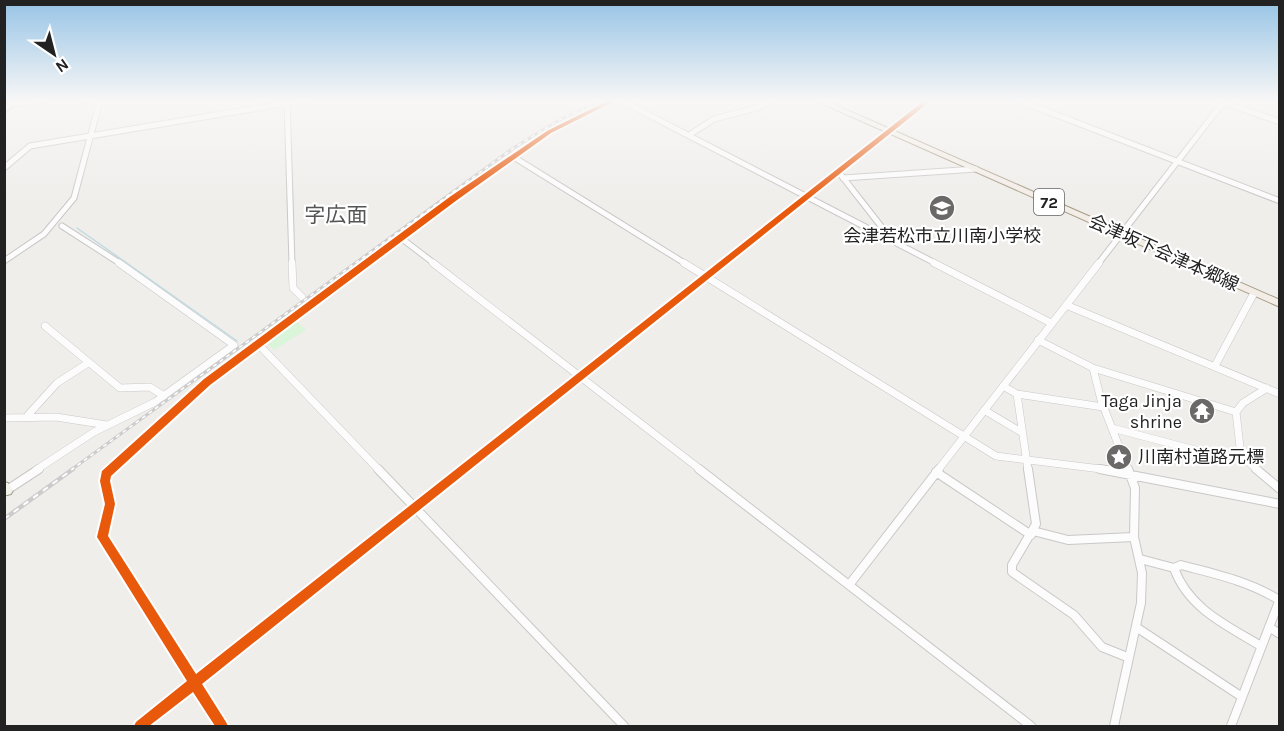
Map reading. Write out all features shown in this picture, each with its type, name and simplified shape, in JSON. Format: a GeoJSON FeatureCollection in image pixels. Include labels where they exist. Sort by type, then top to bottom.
{"type":"FeatureCollection","features":[{"type":"Feature","properties":{"kind":"main road","name":"会津坂下会津本郷線"},"geometry":{"type":"LineString","coordinates":[[897,134],[1280,304]]}},
{"type":"Feature","properties":{"kind":"street"},"geometry":{"type":"LineString","coordinates":[[4,168],[30,146],[95,134]]}},
{"type":"Feature","properties":{"kind":"street"},"geometry":{"type":"LineString","coordinates":[[288,134],[293,284],[295,292],[302,297]]}},
{"type":"Feature","properties":{"kind":"street"},"geometry":{"type":"LineString","coordinates":[[222,726],[102,537],[110,504],[105,481],[111,468],[156,431],[187,399],[258,344],[512,156],[546,134]]}},
{"type":"Feature","properties":{"kind":"street"},"geometry":{"type":"LineString","coordinates":[[140,726],[807,197],[841,175],[887,134]]}},
{"type":"Feature","properties":{"kind":"street"},"geometry":{"type":"LineString","coordinates":[[1105,134],[1280,201]]}},
{"type":"Feature","properties":{"kind":"street"},"geometry":{"type":"LineString","coordinates":[[849,585],[1198,134]]}},
{"type":"Feature","properties":{"kind":"street"},"geometry":{"type":"LineString","coordinates":[[4,261],[43,236],[66,210],[74,198],[90,135]]}},
{"type":"Feature","properties":{"kind":"street"},"geometry":{"type":"LineString","coordinates":[[689,135],[1051,323]]}},
{"type":"Feature","properties":{"kind":"street"},"geometry":{"type":"LineString","coordinates":[[512,156],[996,456],[1025,458],[1280,504]]}},
{"type":"Feature","properties":{"kind":"street"},"geometry":{"type":"LineString","coordinates":[[841,175],[976,169]]}},
{"type":"Feature","properties":{"kind":"street"},"geometry":{"type":"LineString","coordinates":[[841,175],[884,230],[879,234]]}},
{"type":"Feature","properties":{"kind":"street"},"geometry":{"type":"LineString","coordinates":[[5,490],[107,425],[134,414],[164,396],[234,345],[93,244],[62,226]]}},
{"type":"Feature","properties":{"kind":"street"},"geometry":{"type":"LineString","coordinates":[[401,238],[1031,726]]}},
{"type":"Feature","properties":{"kind":"street"},"geometry":{"type":"LineString","coordinates":[[1216,364],[1254,293]]}},
{"type":"Feature","properties":{"kind":"street"},"geometry":{"type":"LineString","coordinates":[[1066,305],[1109,326],[1216,364],[1280,394]]}},
{"type":"Feature","properties":{"kind":"street"},"geometry":{"type":"LineString","coordinates":[[45,326],[120,388],[150,387],[164,396]]}},
{"type":"Feature","properties":{"kind":"street"},"geometry":{"type":"LineString","coordinates":[[1038,340],[1094,368],[1236,411]]}},
{"type":"Feature","properties":{"kind":"street"},"geometry":{"type":"LineString","coordinates":[[258,344],[624,726]]}},
{"type":"Feature","properties":{"kind":"street"},"geometry":{"type":"LineString","coordinates":[[28,415],[57,383],[88,363]]}},
{"type":"Feature","properties":{"kind":"street"},"geometry":{"type":"LineString","coordinates":[[1094,368],[1103,407],[1131,476],[1136,495],[1134,537],[1140,559],[1141,603],[1127,657],[1114,726]]}},
{"type":"Feature","properties":{"kind":"street"},"geometry":{"type":"LineString","coordinates":[[1003,386],[1017,394],[1103,407]]}},
{"type":"Feature","properties":{"kind":"street"},"geometry":{"type":"LineString","coordinates":[[1240,456],[1236,411],[1243,403],[1267,388]]}},
{"type":"Feature","properties":{"kind":"street"},"geometry":{"type":"LineString","coordinates":[[1017,394],[1036,524],[1012,565],[1012,572],[1074,615],[1102,647],[1127,657]]}},
{"type":"Feature","properties":{"kind":"street"},"geometry":{"type":"LineString","coordinates":[[984,410],[1022,432]]}},
{"type":"Feature","properties":{"kind":"street"},"geometry":{"type":"LineString","coordinates":[[4,418],[28,415],[58,420],[90,419],[107,425]]}},
{"type":"Feature","properties":{"kind":"street"},"geometry":{"type":"LineString","coordinates":[[1112,428],[1218,456],[1240,456],[1280,489]]}},
{"type":"Feature","properties":{"kind":"street"},"geometry":{"type":"LineString","coordinates":[[936,472],[1032,533],[1068,540],[1134,537]]}},
{"type":"Feature","properties":{"kind":"street"},"geometry":{"type":"LineString","coordinates":[[1140,559],[1174,568],[1181,565],[1266,590],[1279,599],[1231,726]]}},
{"type":"Feature","properties":{"kind":"street"},"geometry":{"type":"LineString","coordinates":[[1174,568],[1179,582],[1204,612],[1261,646]]}},
{"type":"Feature","properties":{"kind":"street"},"geometry":{"type":"LineString","coordinates":[[1136,627],[1242,697]]}},
{"type":"Feature","properties":{"kind":"street"},"geometry":{"type":"LineString","coordinates":[[1269,627],[1280,634]]}},
{"type":"Feature","properties":{"kind":"green space"},"geometry":{"type":"Polygon","coordinates":[[[295,320],[306,330],[274,350],[266,342],[295,320]]]}},
{"type":"Feature","properties":{"kind":"waterway"},"geometry":{"type":"LineString","coordinates":[[77,228],[237,341]]}},
{"type":"Feature","properties":{"kind":"railway"},"geometry":{"type":"LineString","coordinates":[[71,470],[512,149],[536,134]]}},
{"type":"Feature","properties":{"kind":"railway"},"geometry":{"type":"LineString","coordinates":[[4,519],[73,469]]}},
{"type":"Feature","properties":{"kind":"cycle path"},"geometry":{"type":"LineString","coordinates":[[222,726],[102,537],[110,504],[105,481],[106,474],[207,382],[454,198],[546,134]]}},
{"type":"Feature","properties":{"kind":"cycle path"},"geometry":{"type":"LineString","coordinates":[[140,726],[886,134]]}},
{"type":"Feature","properties":{"kind":"place","name":"会津若松市立川南小学校"},"geometry":{"type":"Point","coordinates":[942,208]}},
{"type":"Feature","properties":{"kind":"place","name":"Taga Jinja shrine"},"geometry":{"type":"Point","coordinates":[1202,411]}},
{"type":"Feature","properties":{"kind":"place","name":"川南村道路元標"},"geometry":{"type":"Point","coordinates":[1119,457]}},
{"type":"Feature","properties":{"kind":"district","name":"字広面"},"geometry":{"type":"Point","coordinates":[336,215]}}]}
